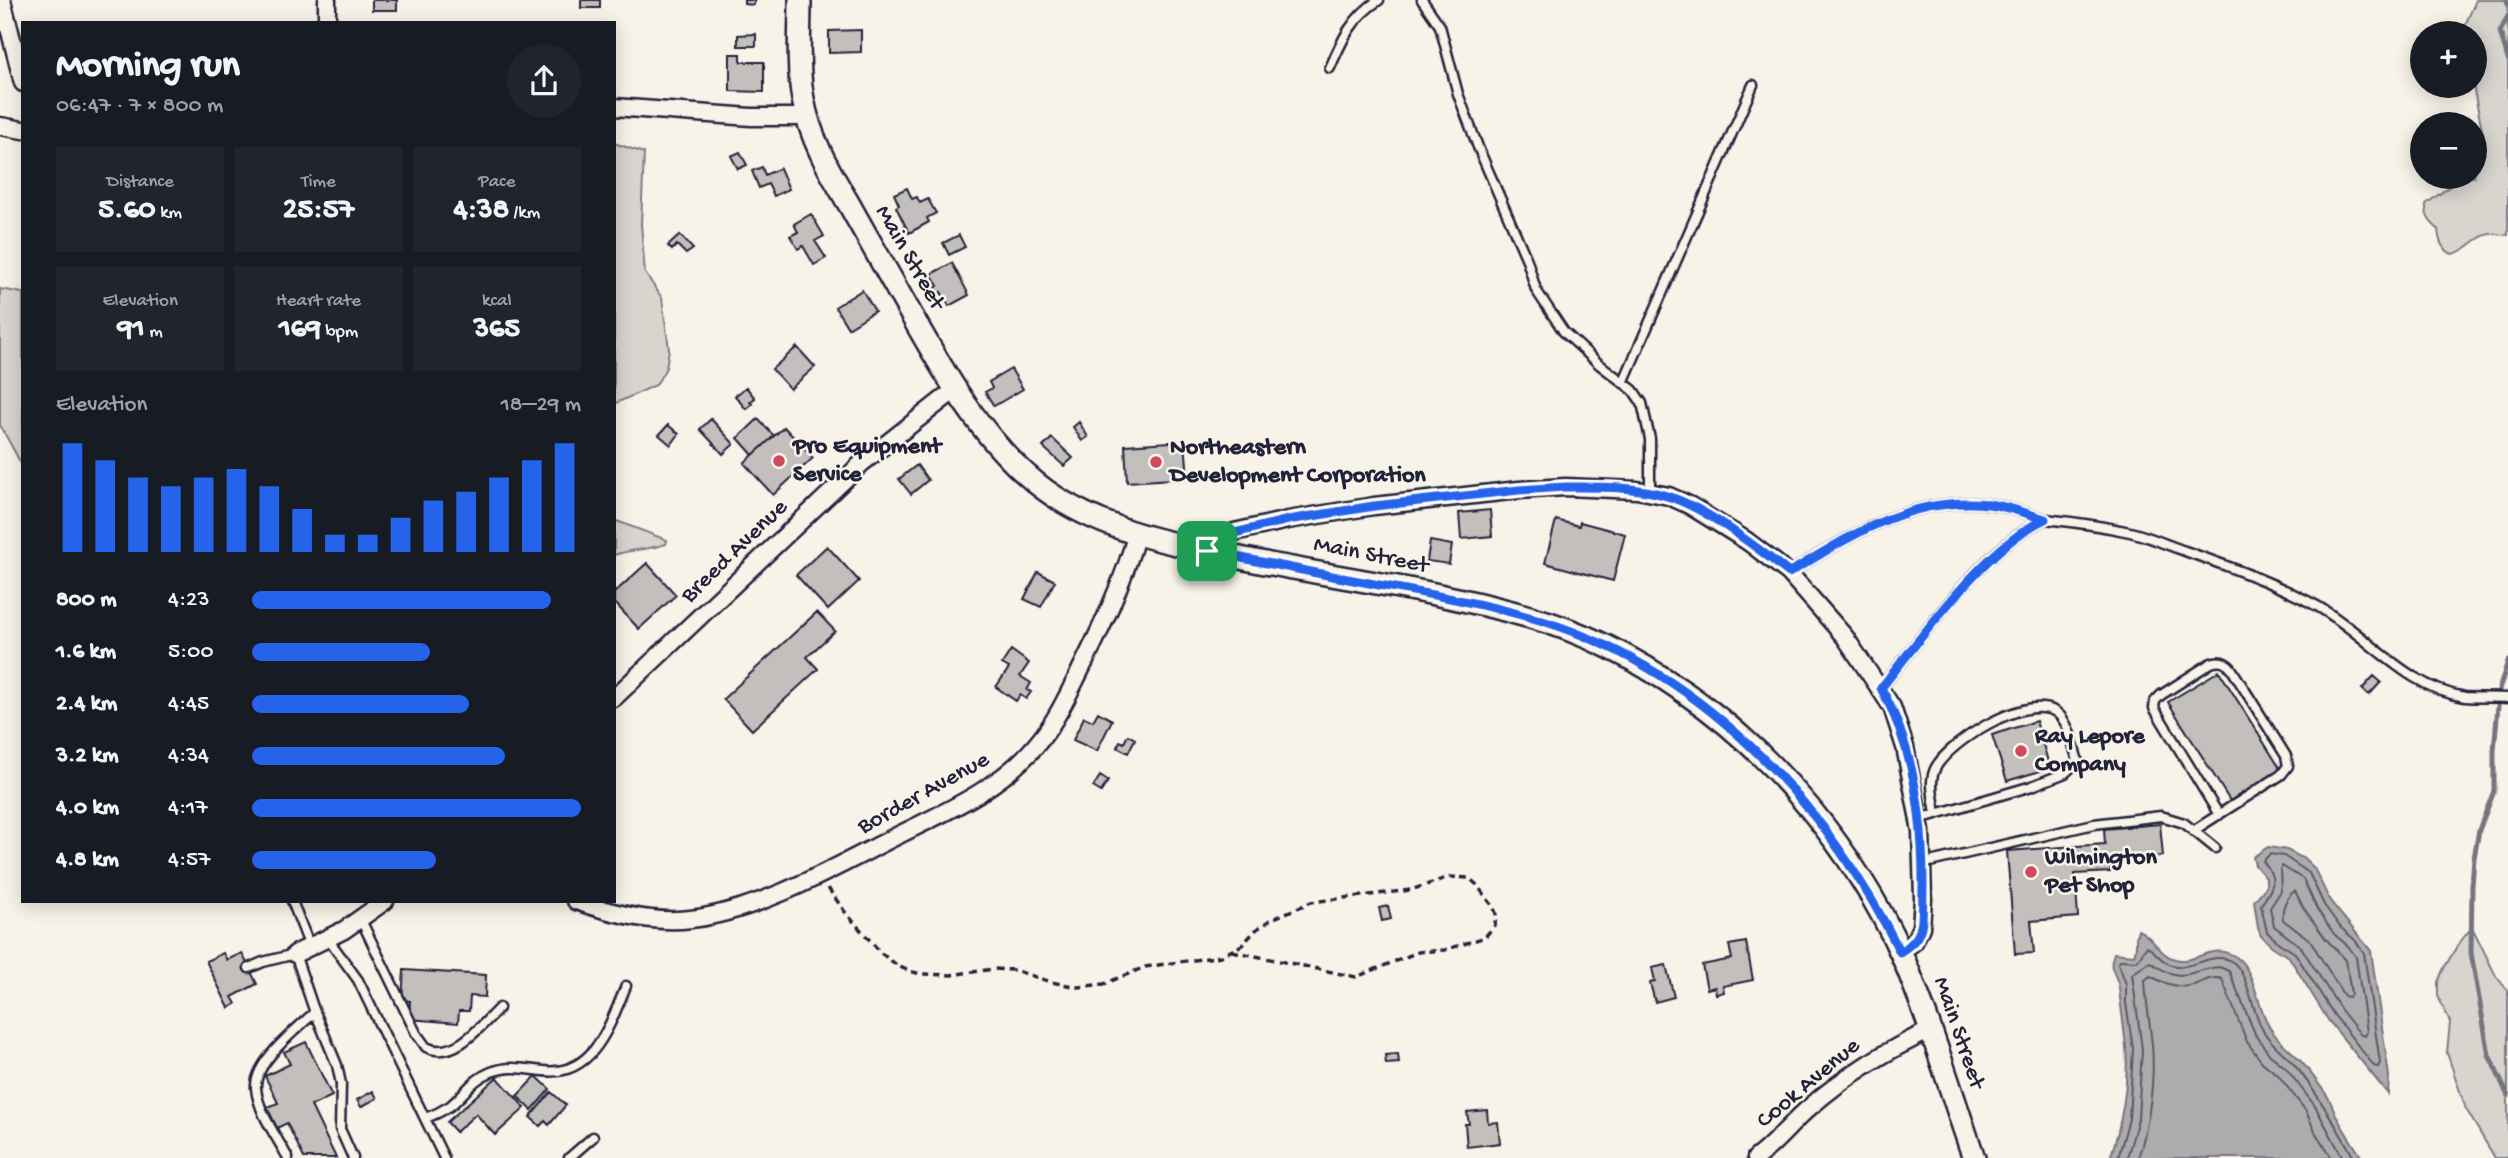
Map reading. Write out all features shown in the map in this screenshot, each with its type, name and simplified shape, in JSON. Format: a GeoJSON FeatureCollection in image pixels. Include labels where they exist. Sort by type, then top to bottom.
{"type":"FeatureCollection","features":[{"type":"Feature","properties":{"kind":"main road","name":"Main Street"},"geometry":{"type":"LineString","coordinates":[[800,0],[801,85],[807,117],[818,148],[956,389],[991,438],[1034,481],[1086,515],[1116,528],[1207,551],[1458,600],[1530,617],[1594,641],[1688,694],[1726,723],[1784,779],[1838,846],[1885,921],[1931,1030],[1974,1158]]}},
{"type":"Feature","properties":{"kind":"street"},"geometry":{"type":"LineString","coordinates":[[2,0],[21,75]]}},
{"type":"Feature","properties":{"kind":"street"},"geometry":{"type":"LineString","coordinates":[[327,0],[327,21]]}},
{"type":"Feature","properties":{"kind":"street"},"geometry":{"type":"LineString","coordinates":[[616,107],[751,117],[807,117]]}},
{"type":"Feature","properties":{"kind":"street"},"geometry":{"type":"LineString","coordinates":[[0,126],[21,130]]}},
{"type":"Feature","properties":{"kind":"street","name":"Breed Avenue"},"geometry":{"type":"LineString","coordinates":[[616,696],[862,463],[956,389]]}},
{"type":"Feature","properties":{"kind":"street"},"geometry":{"type":"LineString","coordinates":[[1207,551],[1234,533],[1288,520],[1374,506],[1554,488],[1608,487],[1650,492],[1669,496],[1689,505],[1747,541],[1789,573],[1845,636],[1881,688],[1899,727],[1919,819],[1923,899],[1920,934],[1900,952]]}},
{"type":"Feature","properties":{"kind":"street","name":"Border Avenue"},"geometry":{"type":"LineString","coordinates":[[583,903],[615,912],[664,920],[691,919],[725,912],[820,877],[980,793],[1026,756],[1057,715],[1100,632],[1127,567],[1137,533]]}},
{"type":"Feature","properties":{"kind":"street"},"geometry":{"type":"LineString","coordinates":[[302,951],[361,920],[382,903]]}},
{"type":"Feature","properties":{"kind":"street","name":"Cook Avenue"},"geometry":{"type":"LineString","coordinates":[[1756,1158],[1811,1106],[1854,1072],[1888,1049],[1931,1030]]}},
{"type":"Feature","properties":{"kind":"lane"},"geometry":{"type":"LineString","coordinates":[[1330,68],[1342,39],[1355,19],[1379,0]]}},
{"type":"Feature","properties":{"kind":"lane"},"geometry":{"type":"LineString","coordinates":[[1422,0],[1440,26],[1458,94],[1527,260],[1536,290],[1564,331],[1599,365],[1633,390],[1642,403],[1650,439],[1650,492]]}},
{"type":"Feature","properties":{"kind":"lane"},"geometry":{"type":"LineString","coordinates":[[1623,383],[1753,85]]}},
{"type":"Feature","properties":{"kind":"lane"},"geometry":{"type":"LineString","coordinates":[[1789,573],[1857,531],[1880,521],[1937,505],[1991,504],[2045,519],[2133,533],[2253,575],[2340,620],[2364,637],[2397,667],[2420,680],[2464,696],[2508,698]]}},
{"type":"Feature","properties":{"kind":"lane"},"geometry":{"type":"LineString","coordinates":[[1881,688],[1960,591],[2001,548],[2045,519]]}},
{"type":"Feature","properties":{"kind":"lane"},"geometry":{"type":"LineString","coordinates":[[2193,831],[2281,775],[2287,770],[2288,763],[2231,668],[2218,661],[2158,698],[2154,708],[2218,815]]}},
{"type":"Feature","properties":{"kind":"lane"},"geometry":{"type":"LineString","coordinates":[[1919,819],[2032,786],[2065,773],[2078,761],[2064,719],[2052,709],[2024,710],[1993,722],[1947,752],[1936,767],[1931,780],[1936,814]]}},
{"type":"Feature","properties":{"kind":"lane"},"geometry":{"type":"LineString","coordinates":[[1921,864],[2050,833],[2133,818],[2161,816],[2184,823],[2215,848]]}},
{"type":"Feature","properties":{"kind":"lane"},"geometry":{"type":"LineString","coordinates":[[292,903],[315,1012],[337,1065],[341,1084],[340,1129],[353,1158]]}},
{"type":"Feature","properties":{"kind":"lane"},"geometry":{"type":"LineString","coordinates":[[361,920],[416,1033],[426,1047],[440,1051],[456,1046],[499,1008]]}},
{"type":"Feature","properties":{"kind":"lane"},"geometry":{"type":"LineString","coordinates":[[328,939],[358,979],[444,1158]]}},
{"type":"Feature","properties":{"kind":"lane"},"geometry":{"type":"LineString","coordinates":[[249,968],[302,951]]}},
{"type":"Feature","properties":{"kind":"lane"},"geometry":{"type":"LineString","coordinates":[[426,1118],[450,1105],[471,1084],[492,1072],[512,1067],[556,1071],[582,1062],[596,1049],[626,986]]}},
{"type":"Feature","properties":{"kind":"lane"},"geometry":{"type":"LineString","coordinates":[[288,1158],[261,1105],[256,1081],[266,1060],[315,1012]]}},
{"type":"Feature","properties":{"kind":"lane"},"geometry":{"type":"LineString","coordinates":[[569,1158],[593,1137]]}},
{"type":"Feature","properties":{"kind":"path"},"geometry":{"type":"LineString","coordinates":[[820,877],[845,912],[886,957],[904,968],[921,974],[951,975],[1007,969],[1027,972],[1060,985],[1091,987],[1145,967],[1202,961],[1232,951],[1270,920],[1311,902],[1400,892],[1450,877],[1469,878],[1496,913],[1495,925],[1485,937],[1445,950],[1418,952],[1356,977],[1232,951]]}},
{"type":"Feature","properties":{"kind":"shaded area"},"geometry":{"type":"Polygon","coordinates":[[[2476,0],[2508,0],[2508,235],[2484,236],[2452,254],[2441,244],[2438,229],[2427,215],[2426,204],[2446,189],[2487,189],[2487,112],[2478,112],[2476,98],[2487,98],[2487,21],[2467,21],[2476,0]]]}},
{"type":"Feature","properties":{"kind":"shaded area"},"geometry":{"type":"Polygon","coordinates":[[[616,144],[644,153],[641,224],[645,273],[662,298],[669,349],[666,368],[656,385],[616,403],[616,144]]]}},
{"type":"Feature","properties":{"kind":"shaded area"},"geometry":{"type":"Polygon","coordinates":[[[0,289],[21,293],[21,463],[0,425],[0,289]]]}},
{"type":"Feature","properties":{"kind":"shaded area"},"geometry":{"type":"Polygon","coordinates":[[[616,521],[667,540],[666,544],[616,555],[616,521]]]}},
{"type":"Feature","properties":{"kind":"shaded area"},"geometry":{"type":"Polygon","coordinates":[[[2472,927],[2496,976],[2508,991],[2508,1158],[2495,1158],[2466,1109],[2447,1053],[2450,1022],[2438,996],[2438,982],[2443,970],[2472,927]]]}},
{"type":"Feature","properties":{"kind":"water"},"geometry":{"type":"Polygon","coordinates":[[[2268,847],[2287,850],[2306,860],[2314,868],[2330,901],[2371,951],[2389,1076],[2388,1094],[2328,1020],[2289,957],[2261,936],[2254,901],[2266,887],[2266,878],[2255,865],[2253,857],[2268,847]]]}},
{"type":"Feature","properties":{"kind":"water"},"geometry":{"type":"Polygon","coordinates":[[[2138,930],[2165,954],[2175,959],[2190,959],[2219,951],[2242,962],[2252,979],[2270,1028],[2321,1087],[2362,1158],[2110,1158],[2124,1103],[2127,1061],[2119,988],[2112,968],[2112,959],[2114,953],[2134,955],[2138,930]]]}},
{"type":"Feature","properties":{"kind":"building"},"geometry":{"type":"Polygon","coordinates":[[[372,0],[397,0],[397,10],[372,10],[372,0]]]}},
{"type":"Feature","properties":{"kind":"building"},"geometry":{"type":"Polygon","coordinates":[[[581,0],[600,0],[600,8],[581,8],[581,0]]]}},
{"type":"Feature","properties":{"kind":"building"},"geometry":{"type":"Polygon","coordinates":[[[744,0],[754,0],[754,5],[744,4],[744,0]]]}},
{"type":"Feature","properties":{"kind":"building"},"geometry":{"type":"Polygon","coordinates":[[[861,30],[861,52],[829,53],[829,31],[861,30]]]}},
{"type":"Feature","properties":{"kind":"building"},"geometry":{"type":"Polygon","coordinates":[[[756,34],[756,46],[738,46],[738,35],[756,34]]]}},
{"type":"Feature","properties":{"kind":"building"},"geometry":{"type":"Polygon","coordinates":[[[730,54],[741,54],[741,62],[764,62],[764,92],[730,91],[730,54]]]}},
{"type":"Feature","properties":{"kind":"building"},"geometry":{"type":"Polygon","coordinates":[[[740,152],[747,165],[738,169],[731,156],[740,152]]]}},
{"type":"Feature","properties":{"kind":"building"},"geometry":{"type":"Polygon","coordinates":[[[762,167],[765,175],[780,168],[789,189],[774,196],[768,184],[759,188],[752,171],[762,167]]]}},
{"type":"Feature","properties":{"kind":"building"},"geometry":{"type":"Polygon","coordinates":[[[907,188],[912,199],[917,197],[920,203],[928,199],[936,213],[927,218],[929,222],[909,233],[896,207],[899,205],[894,194],[907,188]]]}},
{"type":"Feature","properties":{"kind":"building"},"geometry":{"type":"Polygon","coordinates":[[[811,214],[824,236],[815,241],[826,258],[814,265],[803,246],[798,249],[790,236],[798,232],[794,224],[811,214]]]}},
{"type":"Feature","properties":{"kind":"building"},"geometry":{"type":"Polygon","coordinates":[[[680,235],[693,249],[686,254],[677,245],[672,250],[668,246],[680,235]]]}},
{"type":"Feature","properties":{"kind":"building"},"geometry":{"type":"Polygon","coordinates":[[[959,235],[965,247],[949,255],[943,243],[959,235]]]}},
{"type":"Feature","properties":{"kind":"building"},"geometry":{"type":"Polygon","coordinates":[[[952,263],[969,295],[949,306],[941,292],[938,294],[935,288],[938,286],[931,274],[952,263]]]}},
{"type":"Feature","properties":{"kind":"building"},"geometry":{"type":"Polygon","coordinates":[[[862,290],[875,311],[848,328],[835,307],[862,290]]]}},
{"type":"Feature","properties":{"kind":"building"},"geometry":{"type":"Polygon","coordinates":[[[797,347],[815,367],[790,389],[772,369],[797,347]]]}},
{"type":"Feature","properties":{"kind":"building"},"geometry":{"type":"Polygon","coordinates":[[[1011,369],[1023,389],[994,406],[985,392],[992,388],[989,382],[1011,369]]]}},
{"type":"Feature","properties":{"kind":"building"},"geometry":{"type":"Polygon","coordinates":[[[746,387],[755,398],[746,409],[735,396],[746,387]]]}},
{"type":"Feature","properties":{"kind":"building"},"geometry":{"type":"Polygon","coordinates":[[[711,419],[734,444],[723,454],[700,429],[711,419]]]}},
{"type":"Feature","properties":{"kind":"building"},"geometry":{"type":"Polygon","coordinates":[[[758,419],[774,436],[753,455],[738,438],[758,419]]]}},
{"type":"Feature","properties":{"kind":"building"},"geometry":{"type":"Polygon","coordinates":[[[1079,422],[1088,437],[1082,441],[1073,427],[1079,422]]]}},
{"type":"Feature","properties":{"kind":"building"},"geometry":{"type":"Polygon","coordinates":[[[668,425],[679,434],[671,445],[659,435],[668,425]]]}},
{"type":"Feature","properties":{"kind":"building","name":"Pro Equipment Service"},"geometry":{"type":"Polygon","coordinates":[[[784,427],[813,458],[773,495],[744,463],[784,427]]]}},
{"type":"Feature","properties":{"kind":"building"},"geometry":{"type":"Polygon","coordinates":[[[1052,438],[1073,458],[1064,466],[1043,447],[1052,438]]]}},
{"type":"Feature","properties":{"kind":"building","name":"Northeastern Development Corporation"},"geometry":{"type":"Polygon","coordinates":[[[1185,441],[1188,478],[1127,482],[1125,445],[1185,441]]]}},
{"type":"Feature","properties":{"kind":"building"},"geometry":{"type":"Polygon","coordinates":[[[917,465],[928,480],[911,494],[899,479],[917,465]]]}},
{"type":"Feature","properties":{"kind":"building"},"geometry":{"type":"Polygon","coordinates":[[[1490,510],[1492,536],[1461,539],[1459,513],[1490,510]]]}},
{"type":"Feature","properties":{"kind":"building"},"geometry":{"type":"Polygon","coordinates":[[[1556,520],[1579,526],[1580,522],[1625,534],[1613,581],[1545,563],[1556,520]]]}},
{"type":"Feature","properties":{"kind":"building"},"geometry":{"type":"Polygon","coordinates":[[[1430,541],[1452,545],[1449,564],[1427,561],[1430,541]]]}},
{"type":"Feature","properties":{"kind":"building"},"geometry":{"type":"Polygon","coordinates":[[[827,546],[859,581],[828,610],[796,575],[827,546]]]}},
{"type":"Feature","properties":{"kind":"building"},"geometry":{"type":"Polygon","coordinates":[[[647,563],[676,595],[639,629],[616,604],[616,591],[647,563]]]}},
{"type":"Feature","properties":{"kind":"building"},"geometry":{"type":"Polygon","coordinates":[[[1038,572],[1055,581],[1041,607],[1024,599],[1038,572]]]}},
{"type":"Feature","properties":{"kind":"building"},"geometry":{"type":"Polygon","coordinates":[[[817,612],[835,631],[807,657],[818,669],[752,730],[723,699],[817,612]]]}},
{"type":"Feature","properties":{"kind":"building"},"geometry":{"type":"Polygon","coordinates":[[[1011,650],[1029,663],[1020,676],[1031,683],[1027,690],[1031,692],[1026,699],[1020,695],[1016,701],[996,687],[1009,668],[1002,664],[1011,650]]]}},
{"type":"Feature","properties":{"kind":"building"},"geometry":{"type":"Polygon","coordinates":[[[2219,671],[2281,770],[2230,801],[2168,702],[2219,671]]]}},
{"type":"Feature","properties":{"kind":"building"},"geometry":{"type":"Polygon","coordinates":[[[2374,676],[2381,682],[2369,695],[2362,689],[2374,676]]]}},
{"type":"Feature","properties":{"kind":"building"},"geometry":{"type":"Polygon","coordinates":[[[1098,712],[1112,720],[1097,751],[1073,740],[1084,717],[1093,721],[1098,712]]]}},
{"type":"Feature","properties":{"kind":"building","name":"Ray Lepore Company"},"geometry":{"type":"Polygon","coordinates":[[[2036,721],[2050,768],[2007,781],[1992,735],[2036,721]]]}},
{"type":"Feature","properties":{"kind":"building"},"geometry":{"type":"Polygon","coordinates":[[[1128,735],[1135,739],[1128,753],[1117,747],[1120,741],[1124,743],[1128,735]]]}},
{"type":"Feature","properties":{"kind":"building"},"geometry":{"type":"Polygon","coordinates":[[[1100,776],[1108,781],[1101,792],[1093,787],[1100,776]]]}},
{"type":"Feature","properties":{"kind":"building"},"geometry":{"type":"Polygon","coordinates":[[[2160,824],[2163,856],[2110,861],[2110,872],[2075,874],[2078,917],[2031,921],[2034,953],[2015,954],[2007,851],[2105,844],[2104,829],[2160,824]]]}},
{"type":"Feature","properties":{"kind":"building"},"geometry":{"type":"Polygon","coordinates":[[[1388,906],[1391,919],[1382,921],[1379,908],[1388,906]]]}},
{"type":"Feature","properties":{"kind":"building"},"geometry":{"type":"Polygon","coordinates":[[[1746,942],[1753,980],[1723,986],[1724,992],[1716,994],[1715,987],[1707,989],[1702,965],[1732,959],[1729,945],[1746,942]]]}},
{"type":"Feature","properties":{"kind":"building"},"geometry":{"type":"Polygon","coordinates":[[[223,953],[227,960],[242,953],[257,984],[232,997],[236,1004],[229,1008],[206,961],[223,953]]]}},
{"type":"Feature","properties":{"kind":"building"},"geometry":{"type":"Polygon","coordinates":[[[1666,965],[1674,997],[1655,1002],[1650,983],[1655,981],[1652,968],[1666,965]]]}},
{"type":"Feature","properties":{"kind":"building"},"geometry":{"type":"Polygon","coordinates":[[[404,970],[486,975],[485,997],[470,996],[469,1011],[459,1011],[458,1023],[409,1019],[410,1001],[402,1000],[404,970]]]}},
{"type":"Feature","properties":{"kind":"building"},"geometry":{"type":"Polygon","coordinates":[[[306,1042],[332,1096],[311,1106],[336,1158],[304,1158],[287,1123],[277,1128],[267,1107],[278,1103],[265,1076],[290,1064],[284,1052],[306,1042]]]}},
{"type":"Feature","properties":{"kind":"building"},"geometry":{"type":"Polygon","coordinates":[[[1398,1054],[1399,1063],[1386,1064],[1385,1055],[1398,1054]]]}},
{"type":"Feature","properties":{"kind":"building"},"geometry":{"type":"Polygon","coordinates":[[[536,1076],[550,1089],[532,1110],[517,1096],[536,1076]]]}},
{"type":"Feature","properties":{"kind":"building"},"geometry":{"type":"Polygon","coordinates":[[[497,1077],[525,1108],[495,1135],[476,1114],[456,1132],[447,1122],[497,1077]]]}},
{"type":"Feature","properties":{"kind":"building"},"geometry":{"type":"Polygon","coordinates":[[[373,1091],[377,1098],[361,1107],[357,1100],[373,1091]]]}},
{"type":"Feature","properties":{"kind":"building"},"geometry":{"type":"Polygon","coordinates":[[[551,1092],[566,1105],[549,1125],[545,1121],[540,1126],[530,1117],[551,1092]]]}},
{"type":"Feature","properties":{"kind":"building"},"geometry":{"type":"Polygon","coordinates":[[[1487,1110],[1488,1123],[1498,1122],[1500,1143],[1467,1147],[1467,1112],[1487,1110]]]}},
{"type":"Feature","properties":{"kind":"waterway"},"geometry":{"type":"LineString","coordinates":[[2507,0],[2508,4]]}},
{"type":"Feature","properties":{"kind":"waterway"},"geometry":{"type":"LineString","coordinates":[[2508,16],[2500,32],[2508,59]]}},
{"type":"Feature","properties":{"kind":"waterway"},"geometry":{"type":"LineString","coordinates":[[2499,690],[2508,661]]}},
{"type":"Feature","properties":{"kind":"waterway"},"geometry":{"type":"LineString","coordinates":[[2498,706],[2494,791],[2479,830],[2474,858],[2471,953],[2489,1055],[2508,1096]]}},
{"type":"Feature","properties":{"kind":"place","name":"Pro Equipment Service"},"geometry":{"type":"Point","coordinates":[779,461]}},
{"type":"Feature","properties":{"kind":"place","name":"Northeastern Development Corporation"},"geometry":{"type":"Point","coordinates":[1156,462]}},
{"type":"Feature","properties":{"kind":"place","name":"Ray Lepore Company"},"geometry":{"type":"Point","coordinates":[2021,751]}},
{"type":"Feature","properties":{"kind":"place","name":"Wilmington Pet Shop"},"geometry":{"type":"Point","coordinates":[2031,872]}},
{"type":"Feature","properties":{"kind":"route"},"geometry":{"type":"LineString","coordinates":[[1565,487],[1608,487],[1669,496],[1689,505],[1747,541],[1789,573],[1857,531],[1903,513],[1937,505],[1991,504],[2045,519],[2018,534],[2001,548],[1960,591],[1881,688],[1892,707],[1905,747],[1921,831],[1923,899],[1920,934],[1900,952],[1885,921],[1838,846],[1784,779],[1765,758],[1716,716],[1688,694],[1646,668],[1594,641],[1530,617],[1469,602],[1207,551],[1234,533],[1288,520],[1374,506],[1565,487]]}}]}
